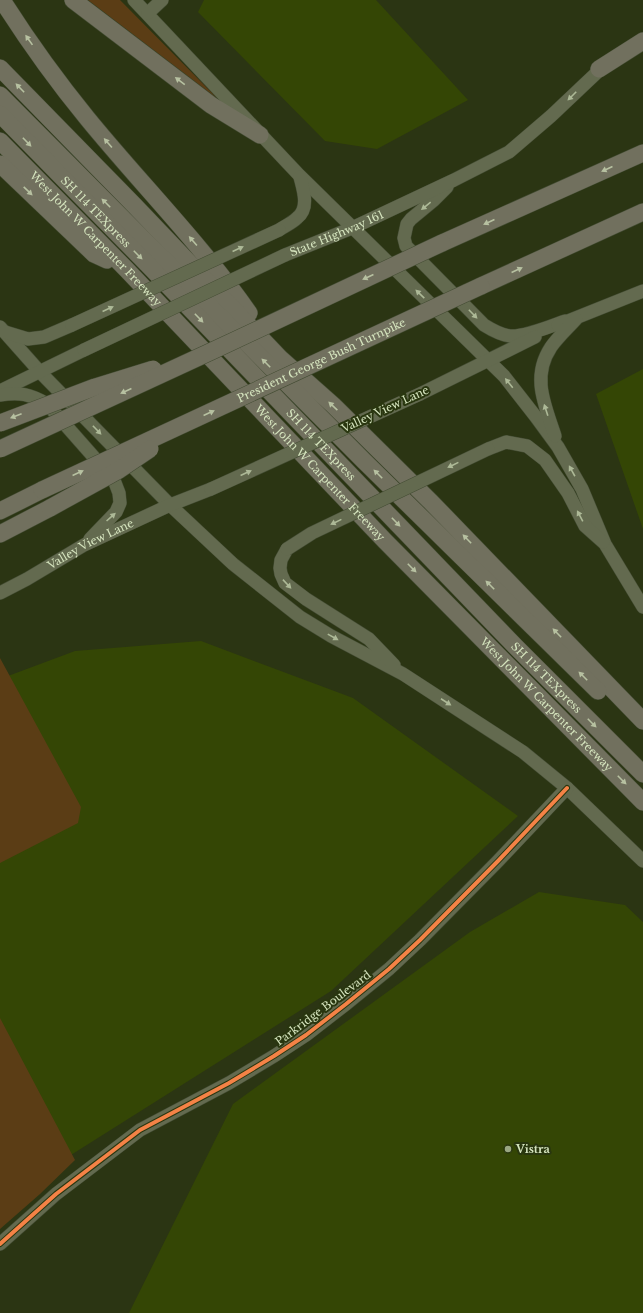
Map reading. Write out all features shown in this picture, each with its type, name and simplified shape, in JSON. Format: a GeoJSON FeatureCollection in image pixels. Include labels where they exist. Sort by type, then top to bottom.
{"type":"FeatureCollection","features":[{"type":"Feature","properties":{"kind":"highway"},"geometry":{"type":"LineString","coordinates":[[2,0],[52,73],[88,118],[205,255],[235,293],[280,358]]}},
{"type":"Feature","properties":{"kind":"highway"},"geometry":{"type":"LineString","coordinates":[[73,0],[211,105],[260,135]]}},
{"type":"Feature","properties":{"kind":"highway"},"geometry":{"type":"LineString","coordinates":[[600,69],[643,41]]}},
{"type":"Feature","properties":{"kind":"highway"},"geometry":{"type":"LineString","coordinates":[[0,68],[135,206],[280,358],[333,405],[430,502],[643,722]]}},
{"type":"Feature","properties":{"kind":"highway","name":"SH 114 TEXpress"},"geometry":{"type":"LineString","coordinates":[[0,95],[364,461],[621,713],[643,722]]}},
{"type":"Feature","properties":{"kind":"highway","name":"SH 114 TEXpress"},"geometry":{"type":"LineString","coordinates":[[0,114],[152,269],[515,646],[643,774]]}},
{"type":"Feature","properties":{"kind":"highway","name":"West John W Carpenter Freeway"},"geometry":{"type":"LineString","coordinates":[[0,141],[126,269],[385,541],[643,802]]}},
{"type":"Feature","properties":{"kind":"highway"},"geometry":{"type":"LineString","coordinates":[[0,449],[442,243],[643,153]]}},
{"type":"Feature","properties":{"kind":"highway"},"geometry":{"type":"LineString","coordinates":[[0,164],[94,254],[126,269]]}},
{"type":"Feature","properties":{"kind":"highway","name":"President George Bush Turnpike"},"geometry":{"type":"LineString","coordinates":[[0,511],[42,490],[643,212]]}},
{"type":"Feature","properties":{"kind":"highway"},"geometry":{"type":"LineString","coordinates":[[0,423],[95,387],[212,351]]}},
{"type":"Feature","properties":{"kind":"highway"},"geometry":{"type":"LineString","coordinates":[[0,534],[119,470],[183,425]]}},
{"type":"Feature","properties":{"kind":"main road"},"geometry":{"type":"LineString","coordinates":[[134,0],[148,13],[236,107],[260,135],[299,175],[504,376],[558,447],[582,489],[606,544],[643,607]]}},
{"type":"Feature","properties":{"kind":"main road"},"geometry":{"type":"LineString","coordinates":[[148,13],[162,0]]}},
{"type":"Feature","properties":{"kind":"main road","name":"State Highway 161"},"geometry":{"type":"LineString","coordinates":[[0,391],[285,255],[352,228],[454,180],[509,152],[551,116],[600,69],[643,32]]}},
{"type":"Feature","properties":{"kind":"main road"},"geometry":{"type":"LineString","coordinates":[[2,330],[28,340],[44,337],[279,230],[299,217],[304,206],[305,195],[299,175]]}},
{"type":"Feature","properties":{"kind":"main road"},"geometry":{"type":"LineString","coordinates":[[454,180],[407,224],[404,238],[406,246],[484,325],[493,330],[510,336],[519,336],[566,321]]}},
{"type":"Feature","properties":{"kind":"main road","name":"Valley View Lane"},"geometry":{"type":"LineString","coordinates":[[0,594],[27,580],[84,545],[420,394],[566,321],[643,291]]}},
{"type":"Feature","properties":{"kind":"main road"},"geometry":{"type":"LineString","coordinates":[[558,447],[542,396],[541,376],[544,361],[552,346],[580,315]]}},
{"type":"Feature","properties":{"kind":"main road"},"geometry":{"type":"LineString","coordinates":[[2,330],[40,372],[170,506],[233,564],[300,617],[331,636],[403,674],[523,752],[567,788],[643,861]]}},
{"type":"Feature","properties":{"kind":"main road"},"geometry":{"type":"LineString","coordinates":[[0,395],[22,393],[47,404],[114,480],[119,493],[120,503],[116,512],[84,545]]}},
{"type":"Feature","properties":{"kind":"main road"},"geometry":{"type":"LineString","coordinates":[[403,674],[369,639],[306,599],[285,583],[280,574],[280,568],[287,549],[312,533],[488,449],[506,442],[527,446],[545,460],[568,493],[585,526],[606,544]]}},
{"type":"Feature","properties":{"kind":"main road","name":"Parkridge Boulevard"},"geometry":{"type":"LineString","coordinates":[[0,1244],[56,1194],[135,1134],[274,1056],[306,1035],[346,1004],[389,969],[420,940],[567,788]]}},
{"type":"Feature","properties":{"kind":"shaded area"},"geometry":{"type":"Polygon","coordinates":[[[88,0],[120,0],[218,99],[88,0]]]}},
{"type":"Feature","properties":{"kind":"shaded area"},"geometry":{"type":"Polygon","coordinates":[[[204,0],[376,0],[468,100],[377,149],[325,141],[198,12],[204,0]]]}},
{"type":"Feature","properties":{"kind":"shaded area"},"geometry":{"type":"Polygon","coordinates":[[[643,369],[643,529],[596,394],[643,369]]]}},
{"type":"Feature","properties":{"kind":"shaded area"},"geometry":{"type":"Polygon","coordinates":[[[201,641],[353,698],[518,816],[331,991],[63,1160],[0,1039],[0,679],[75,651],[201,641]]]}},
{"type":"Feature","properties":{"kind":"shaded area"},"geometry":{"type":"Polygon","coordinates":[[[0,658],[81,807],[78,823],[0,863],[0,658]]]}},
{"type":"Feature","properties":{"kind":"shaded area"},"geometry":{"type":"Polygon","coordinates":[[[539,892],[625,905],[643,922],[643,1313],[129,1313],[233,1104],[470,932],[539,892]]]}},
{"type":"Feature","properties":{"kind":"shaded area"},"geometry":{"type":"Polygon","coordinates":[[[0,1018],[75,1160],[40,1194],[0,1229],[0,1018]]]}},
{"type":"Feature","properties":{"kind":"cycle path"},"geometry":{"type":"LineString","coordinates":[[0,1244],[56,1194],[140,1130],[229,1083],[274,1056],[306,1035],[346,1004],[389,969],[420,940],[567,788]]}},
{"type":"Feature","properties":{"kind":"place","name":"Vistra"},"geometry":{"type":"Point","coordinates":[508,1149]}}]}
